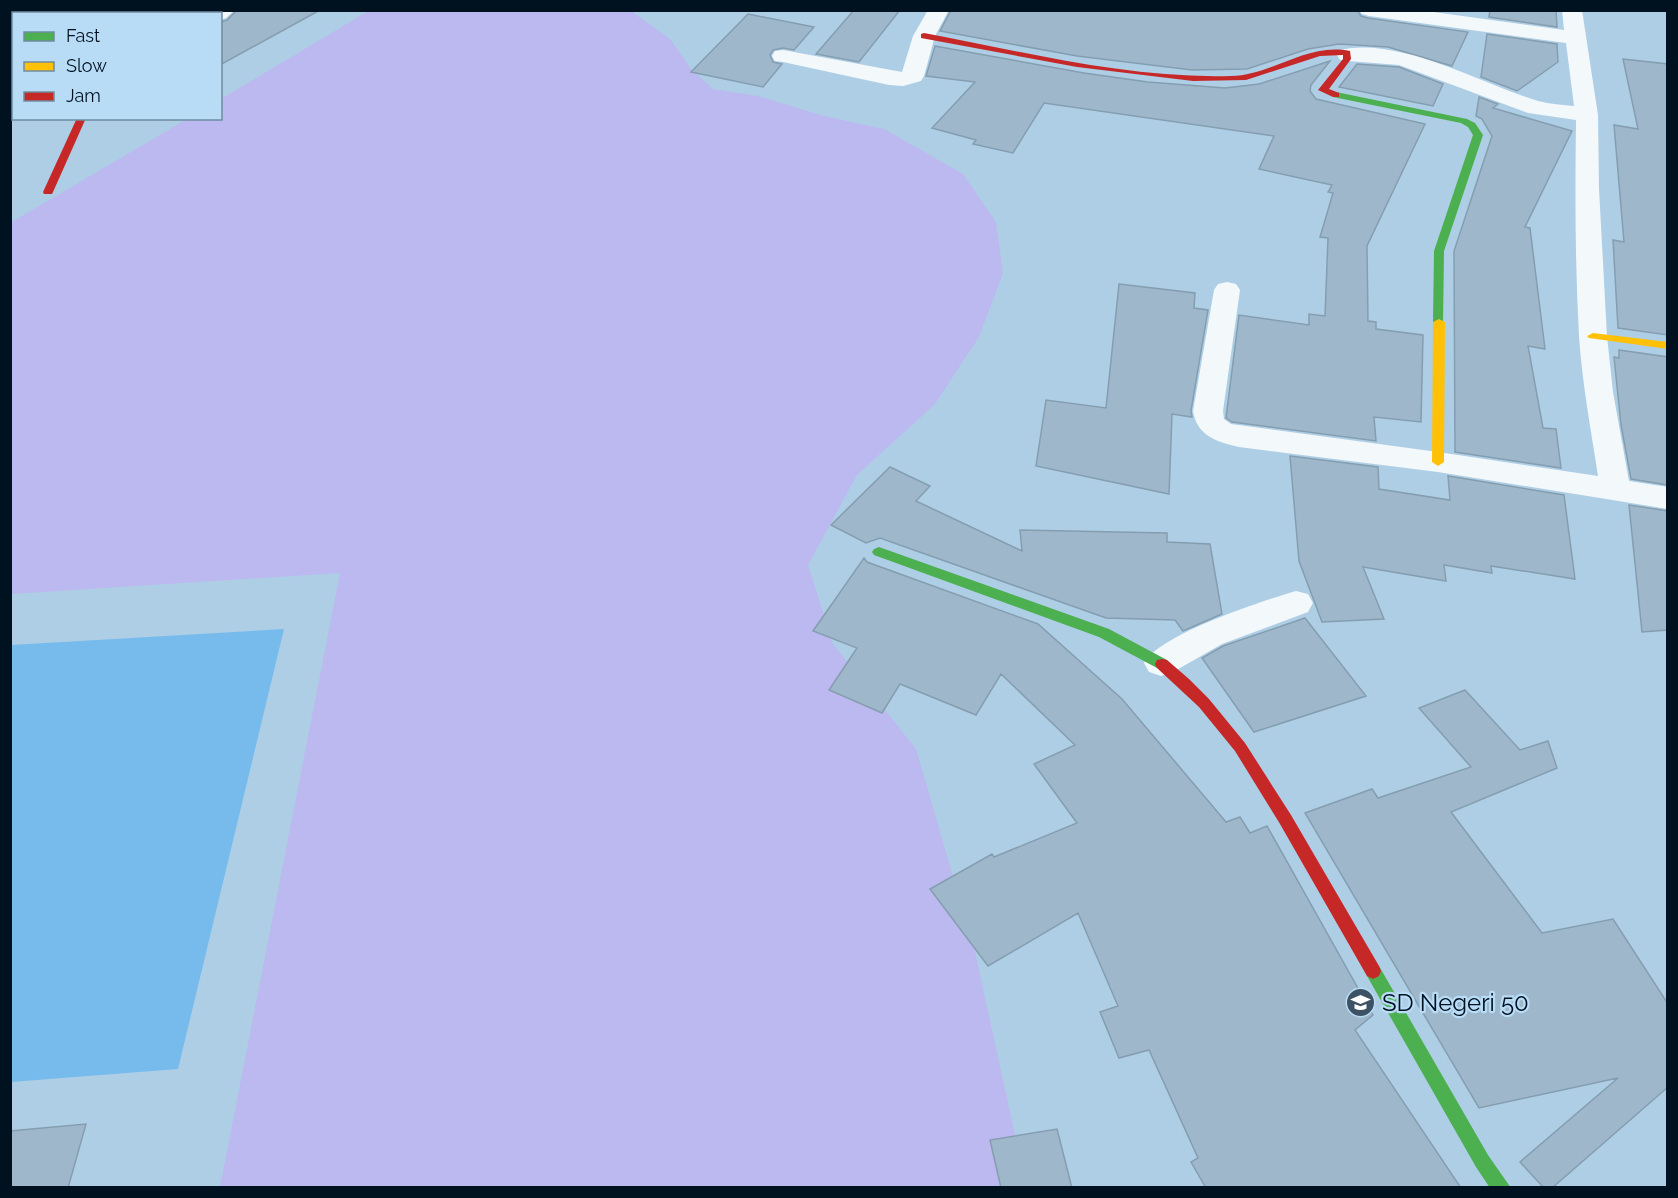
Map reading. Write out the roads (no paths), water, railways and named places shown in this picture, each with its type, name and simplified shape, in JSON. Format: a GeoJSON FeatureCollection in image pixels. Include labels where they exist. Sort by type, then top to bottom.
{"type":"FeatureCollection","features":[{"type":"Feature","properties":{"kind":"street"},"geometry":{"type":"LineString","coordinates":[[783,56],[889,78],[907,78],[914,73],[924,36],[939,10]]}},
{"type":"Feature","properties":{"kind":"street"},"geometry":{"type":"LineString","coordinates":[[1369,10],[1576,38]]}},
{"type":"Feature","properties":{"kind":"street"},"geometry":{"type":"LineString","coordinates":[[1572,10],[1587,115],[1587,189],[1593,336],[1599,392],[1615,488]]}},
{"type":"Feature","properties":{"kind":"street"},"geometry":{"type":"LineString","coordinates":[[924,36],[1100,67],[1150,74],[1230,79],[1263,76],[1332,50],[1342,50],[1348,55],[1405,60],[1536,108],[1587,115]]}},
{"type":"Feature","properties":{"kind":"street"},"geometry":{"type":"LineString","coordinates":[[1348,55],[1323,88],[1326,93],[1464,121],[1472,125],[1478,135],[1439,251],[1438,462]]}},
{"type":"Feature","properties":{"kind":"street"},"geometry":{"type":"LineString","coordinates":[[48,192],[81,120]]}},
{"type":"Feature","properties":{"kind":"street"},"geometry":{"type":"LineString","coordinates":[[1227,290],[1208,411],[1208,419],[1217,430],[1246,438],[1438,462],[1668,498]]}},
{"type":"Feature","properties":{"kind":"street"},"geometry":{"type":"LineString","coordinates":[[1593,336],[1668,346]]}},
{"type":"Feature","properties":{"kind":"street"},"geometry":{"type":"LineString","coordinates":[[879,552],[1104,633],[1161,663],[1212,710],[1240,744],[1375,972],[1482,1161],[1502,1188]]}},
{"type":"Feature","properties":{"kind":"street"},"geometry":{"type":"LineString","coordinates":[[1161,663],[1210,635],[1296,603]]}},
{"type":"Feature","properties":{"kind":"place","name":"SD Negeri 50"},"geometry":{"type":"Point","coordinates":[1361,1002]}}]}
